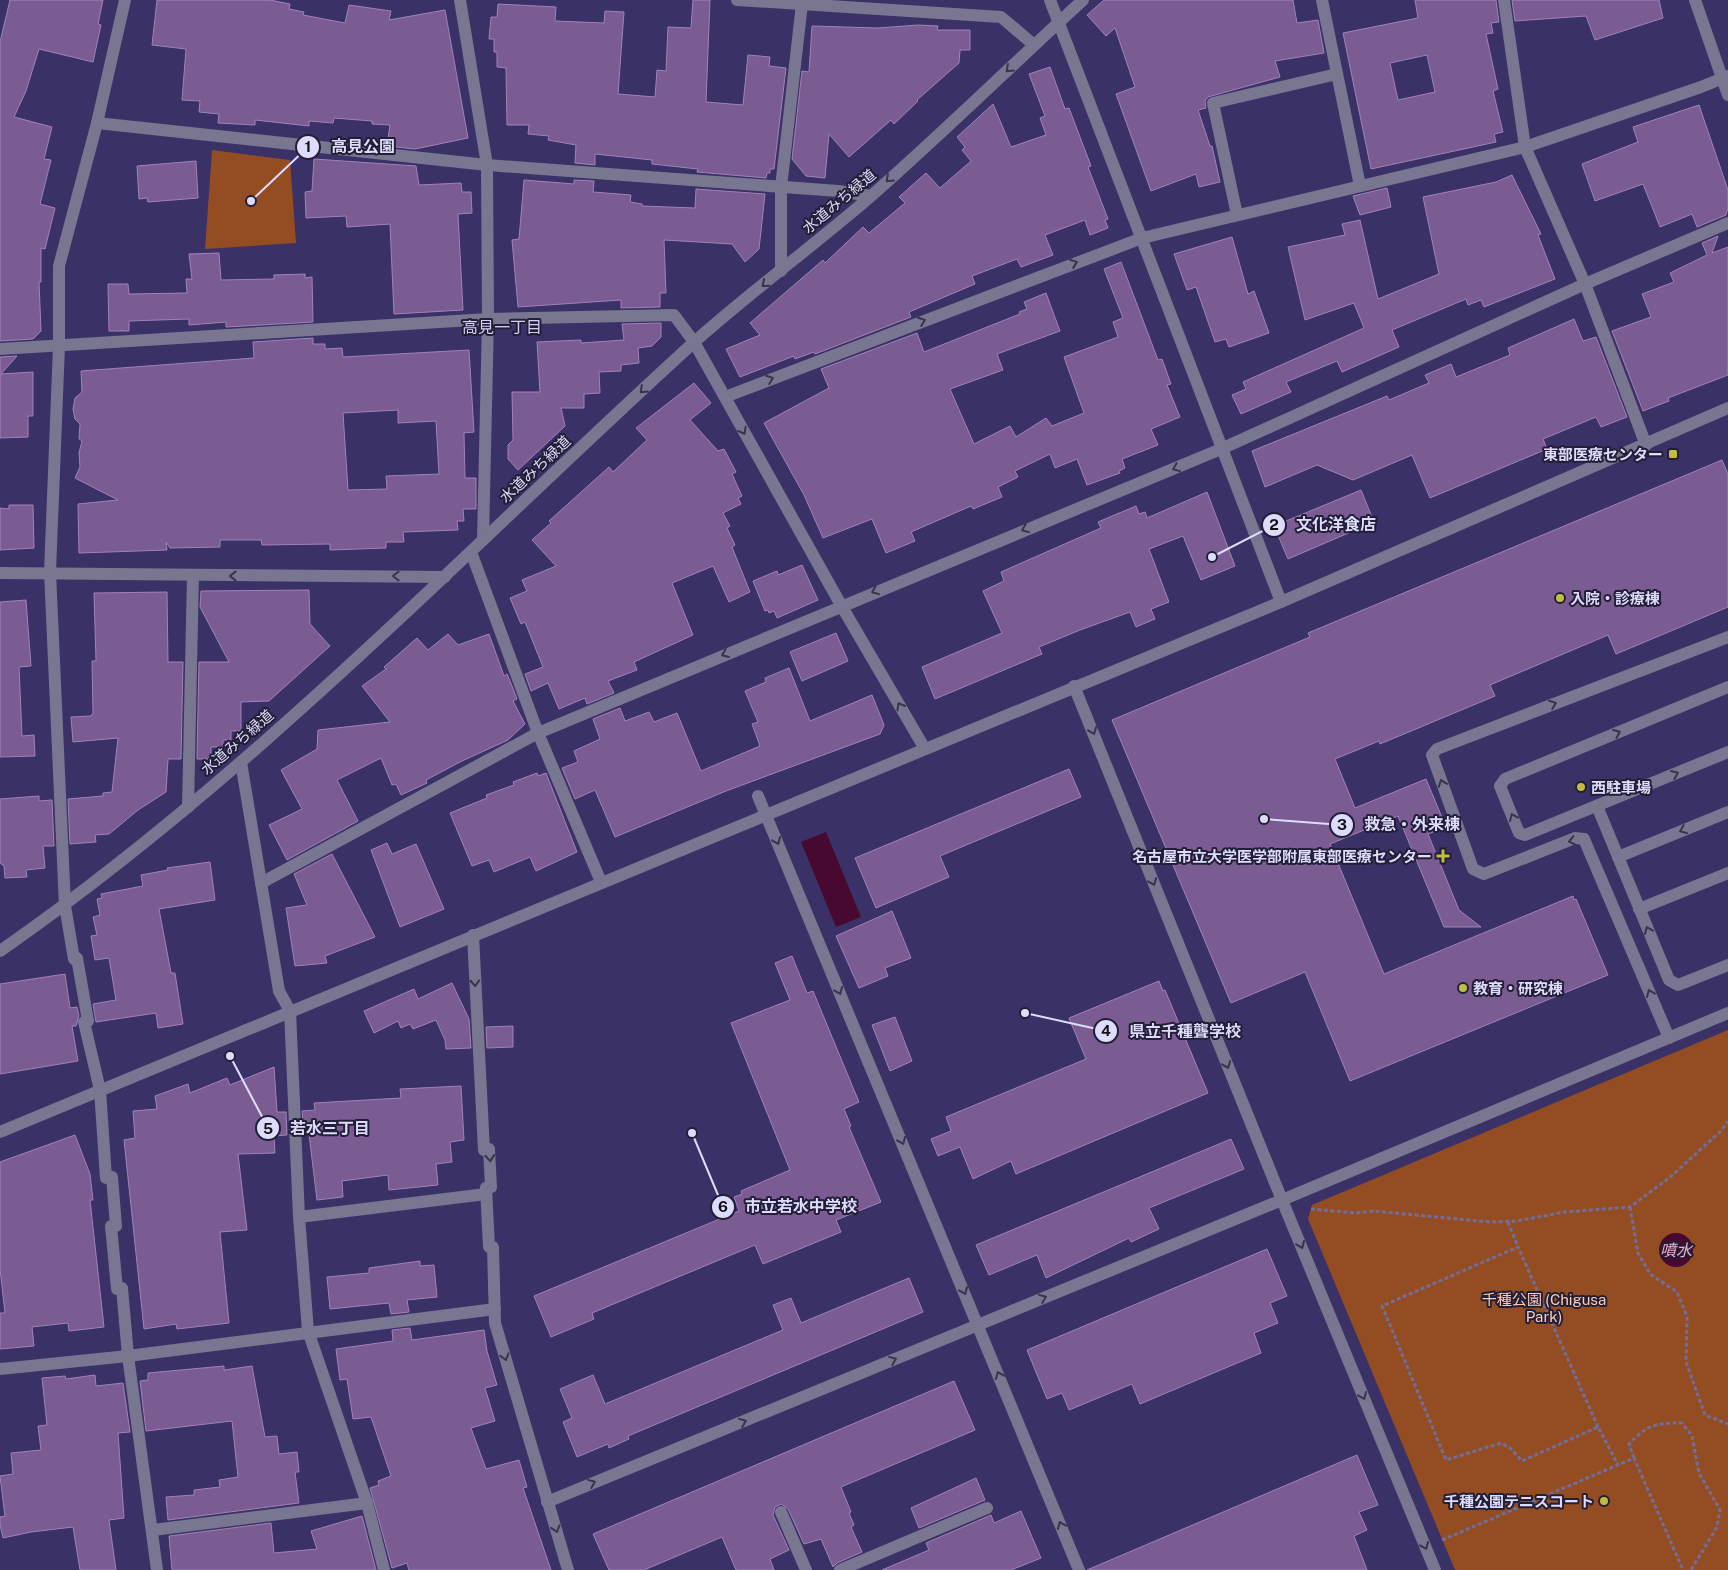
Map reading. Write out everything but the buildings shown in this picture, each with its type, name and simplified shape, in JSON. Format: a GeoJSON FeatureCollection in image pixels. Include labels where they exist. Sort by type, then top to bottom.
{"type":"FeatureCollection","features":[{"type":"Feature","properties":{"kind":"street"},"geometry":{"type":"LineString","coordinates":[[125,0],[97,123],[58,266],[59,346],[50,572],[65,906],[74,959],[77,958],[88,1021],[84,1022],[100,1090],[106,1178],[112,1177],[116,1226],[111,1226],[117,1289],[122,1288],[128,1356],[157,1570]]}},
{"type":"Feature","properties":{"kind":"street"},"geometry":{"type":"LineString","coordinates":[[460,0],[487,165],[488,319],[483,540]]}},
{"type":"Feature","properties":{"kind":"street"},"geometry":{"type":"LineString","coordinates":[[737,0],[1001,16],[1034,45]]}},
{"type":"Feature","properties":{"kind":"street"},"geometry":{"type":"LineString","coordinates":[[1050,0],[1142,238],[1220,449],[1281,602]]}},
{"type":"Feature","properties":{"kind":"street","name":"水道みち緑道"},"geometry":{"type":"LineString","coordinates":[[0,951],[65,906],[188,807],[240,762],[445,577],[694,342],[871,196],[1083,0]]}},
{"type":"Feature","properties":{"kind":"street"},"geometry":{"type":"LineString","coordinates":[[1322,0],[1360,186]]}},
{"type":"Feature","properties":{"kind":"street"},"geometry":{"type":"LineString","coordinates":[[1504,0],[1525,147],[1585,284],[1646,445]]}},
{"type":"Feature","properties":{"kind":"street"},"geometry":{"type":"LineString","coordinates":[[1695,0],[1725,78],[1728,95]]}},
{"type":"Feature","properties":{"kind":"street"},"geometry":{"type":"LineString","coordinates":[[781,270],[781,186],[802,4]]}},
{"type":"Feature","properties":{"kind":"street"},"geometry":{"type":"LineString","coordinates":[[1237,215],[1213,103],[1337,74]]}},
{"type":"Feature","properties":{"kind":"street"},"geometry":{"type":"LineString","coordinates":[[724,397],[1142,238],[1525,147],[1725,78]]}},
{"type":"Feature","properties":{"kind":"street"},"geometry":{"type":"LineString","coordinates":[[97,123],[487,165],[781,186],[871,196]]}},
{"type":"Feature","properties":{"kind":"street"},"geometry":{"type":"LineString","coordinates":[[261,883],[538,733],[841,605],[1220,449],[1585,284],[1728,223]]}},
{"type":"Feature","properties":{"kind":"street"},"geometry":{"type":"LineString","coordinates":[[0,349],[488,319],[674,315],[694,342],[841,605],[925,749]]}},
{"type":"Feature","properties":{"kind":"street"},"geometry":{"type":"LineString","coordinates":[[0,1132],[1074,686],[1281,602],[1728,408]]}},
{"type":"Feature","properties":{"kind":"street"},"geometry":{"type":"LineString","coordinates":[[471,552],[538,733],[601,882]]}},
{"type":"Feature","properties":{"kind":"street"},"geometry":{"type":"LineString","coordinates":[[0,573],[445,577]]}},
{"type":"Feature","properties":{"kind":"street"},"geometry":{"type":"LineString","coordinates":[[188,807],[193,575]]}},
{"type":"Feature","properties":{"kind":"street"},"geometry":{"type":"LineString","coordinates":[[1669,1038],[1584,839],[1575,838],[1484,874],[1473,869],[1432,755],[1437,749],[1728,637]]}},
{"type":"Feature","properties":{"kind":"street"},"geometry":{"type":"LineString","coordinates":[[1074,686],[1282,1200],[1435,1570]]}},
{"type":"Feature","properties":{"kind":"street"},"geometry":{"type":"LineString","coordinates":[[1728,687],[1506,779],[1500,786],[1519,833],[1525,835],[1728,752]]}},
{"type":"Feature","properties":{"kind":"street"},"geometry":{"type":"LineString","coordinates":[[240,762],[279,991],[290,1011],[299,1217],[308,1331],[367,1503],[384,1570]]}},
{"type":"Feature","properties":{"kind":"street"},"geometry":{"type":"LineString","coordinates":[[758,796],[1079,1570]]}},
{"type":"Feature","properties":{"kind":"street"},"geometry":{"type":"LineString","coordinates":[[1597,806],[1669,980],[1678,985],[1728,965]]}},
{"type":"Feature","properties":{"kind":"street"},"geometry":{"type":"LineString","coordinates":[[1618,857],[1728,812]]}},
{"type":"Feature","properties":{"kind":"street"},"geometry":{"type":"LineString","coordinates":[[1639,909],[1728,873]]}},
{"type":"Feature","properties":{"kind":"street"},"geometry":{"type":"LineString","coordinates":[[473,935],[484,1150],[490,1150],[492,1187],[486,1188],[486,1194],[489,1247],[493,1247],[495,1323],[568,1570]]}},
{"type":"Feature","properties":{"kind":"street"},"geometry":{"type":"LineString","coordinates":[[547,1502],[1282,1200],[1728,1013]]}},
{"type":"Feature","properties":{"kind":"street"},"geometry":{"type":"LineString","coordinates":[[299,1217],[486,1194]]}},
{"type":"Feature","properties":{"kind":"street"},"geometry":{"type":"LineString","coordinates":[[0,1369],[128,1356],[308,1331],[495,1309]]}},
{"type":"Feature","properties":{"kind":"street"},"geometry":{"type":"LineString","coordinates":[[153,1530],[367,1503]]}},
{"type":"Feature","properties":{"kind":"street"},"geometry":{"type":"LineString","coordinates":[[840,1570],[987,1508]]}},
{"type":"Feature","properties":{"kind":"street"},"geometry":{"type":"LineString","coordinates":[[781,1512],[806,1570]]}},
{"type":"Feature","properties":{"kind":"path"},"geometry":{"type":"LineString","coordinates":[[1282,1200],[1299,1208],[1356,1212],[1373,1211],[1490,1222],[1564,1212],[1630,1207],[1669,1178],[1720,1131],[1728,1121]]}},
{"type":"Feature","properties":{"kind":"path"},"geometry":{"type":"LineString","coordinates":[[1630,1207],[1638,1253],[1650,1274],[1677,1292],[1688,1317],[1686,1362],[1704,1415],[1728,1424]]}},
{"type":"Feature","properties":{"kind":"path"},"geometry":{"type":"LineString","coordinates":[[1508,1221],[1598,1427],[1618,1465]]}},
{"type":"Feature","properties":{"kind":"path"},"geometry":{"type":"LineString","coordinates":[[1518,1247],[1382,1306],[1446,1460],[1501,1443],[1510,1448],[1522,1461],[1598,1427]]}},
{"type":"Feature","properties":{"kind":"path"},"geometry":{"type":"LineString","coordinates":[[1683,1570],[1629,1444],[1639,1433],[1657,1423],[1682,1424],[1692,1436],[1699,1473],[1720,1510],[1717,1527],[1691,1570]]}},
{"type":"Feature","properties":{"kind":"path"},"geometry":{"type":"LineString","coordinates":[[1426,1548],[1634,1458]]}},
{"type":"Feature","properties":{"kind":"green space"},"geometry":{"type":"Polygon","coordinates":[[[212,150],[290,160],[296,243],[205,249],[212,150]]]}},
{"type":"Feature","properties":{"kind":"green space","name":"千種公園 (Chigusa Park)"},"geometry":{"type":"Polygon","coordinates":[[[1728,1030],[1728,1570],[1455,1570],[1308,1219],[1312,1205],[1728,1030]]]}},
{"type":"Feature","properties":{"kind":"water"},"geometry":{"type":"Polygon","coordinates":[[[826,832],[861,917],[836,927],[801,842],[826,832]]]}},
{"type":"Feature","properties":{"kind":"water","name":"噴水"},"geometry":{"type":"Polygon","coordinates":[[[1676,1233],[1688,1238],[1693,1250],[1688,1262],[1676,1267],[1664,1262],[1659,1250],[1664,1238],[1676,1233]]]}},
{"type":"Feature","properties":{"kind":"place","name":"高見公園"},"geometry":{"type":"Point","coordinates":[251,201]}},
{"type":"Feature","properties":{"kind":"place","name":"東部医療センター"},"geometry":{"type":"Point","coordinates":[1673,454]}},
{"type":"Feature","properties":{"kind":"place","name":"文化洋食店"},"geometry":{"type":"Point","coordinates":[1212,557]}},
{"type":"Feature","properties":{"kind":"place","name":"入院・診療棟"},"geometry":{"type":"Point","coordinates":[1560,598]}},
{"type":"Feature","properties":{"kind":"place","name":"西駐車場"},"geometry":{"type":"Point","coordinates":[1581,787]}},
{"type":"Feature","properties":{"kind":"place","name":"救急・外来棟"},"geometry":{"type":"Point","coordinates":[1264,819]}},
{"type":"Feature","properties":{"kind":"place","name":"名古屋市立大学医学部附属東部医療センター"},"geometry":{"type":"Point","coordinates":[1443,856]}},
{"type":"Feature","properties":{"kind":"place","name":"教育・研究棟"},"geometry":{"type":"Point","coordinates":[1463,988]}},
{"type":"Feature","properties":{"kind":"place","name":"県立千種聾学校"},"geometry":{"type":"Point","coordinates":[1025,1013]}},
{"type":"Feature","properties":{"kind":"place","name":"若水三丁目"},"geometry":{"type":"Point","coordinates":[230,1056]}},
{"type":"Feature","properties":{"kind":"place","name":"市立若水中学校"},"geometry":{"type":"Point","coordinates":[692,1133]}},
{"type":"Feature","properties":{"kind":"place","name":"千種公園テニスコート"},"geometry":{"type":"Point","coordinates":[1604,1501]}},
{"type":"Feature","properties":{"kind":"district","name":"高見一丁目"},"geometry":{"type":"Point","coordinates":[502,327]}}]}
